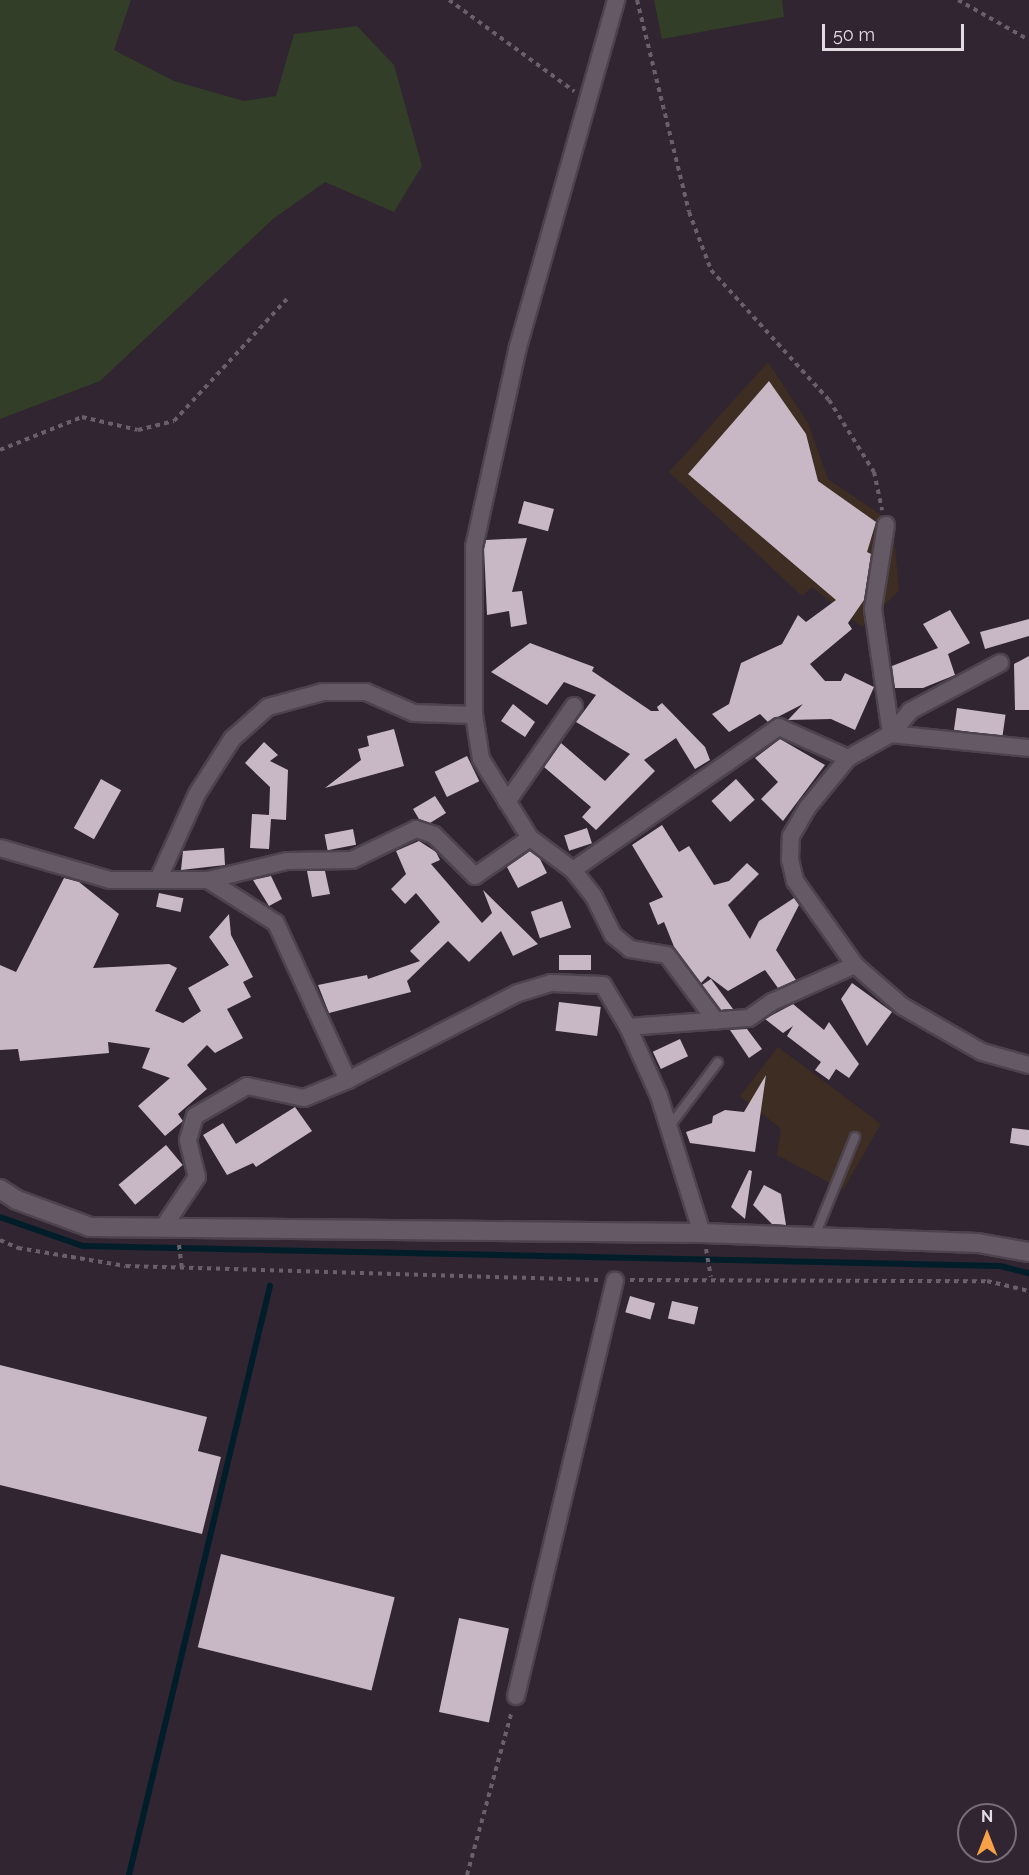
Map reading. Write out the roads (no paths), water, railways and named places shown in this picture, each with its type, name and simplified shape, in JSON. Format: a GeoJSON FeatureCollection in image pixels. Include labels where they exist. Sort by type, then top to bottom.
{"type":"FeatureCollection","features":[{"type":"Feature","properties":{"kind":"street"},"geometry":{"type":"LineString","coordinates":[[616,0],[518,347],[474,547],[474,715],[481,759],[530,838],[573,870],[594,897],[613,935],[630,950],[667,955],[716,1021]]}},
{"type":"Feature","properties":{"kind":"street"},"geometry":{"type":"LineString","coordinates":[[886,525],[873,609],[891,734]]}},
{"type":"Feature","properties":{"kind":"street"},"geometry":{"type":"LineString","coordinates":[[1000,663],[910,711],[891,734],[848,758],[807,808],[791,836],[790,860],[795,881],[855,965],[902,1006],[982,1052],[1029,1065]]}},
{"type":"Feature","properties":{"kind":"street"},"geometry":{"type":"LineString","coordinates":[[158,880],[197,794],[226,748],[268,707],[323,692],[366,692],[414,713],[474,715]]}},
{"type":"Feature","properties":{"kind":"street"},"geometry":{"type":"LineString","coordinates":[[507,802],[574,706]]}},
{"type":"Feature","properties":{"kind":"street"},"geometry":{"type":"LineString","coordinates":[[573,870],[779,727],[848,758]]}},
{"type":"Feature","properties":{"kind":"street"},"geometry":{"type":"LineString","coordinates":[[891,734],[1029,748]]}},
{"type":"Feature","properties":{"kind":"street"},"geometry":{"type":"LineString","coordinates":[[0,848],[110,880],[208,880],[287,861],[352,860],[416,829],[434,835],[476,876],[530,838]]}},
{"type":"Feature","properties":{"kind":"street"},"geometry":{"type":"LineString","coordinates":[[208,880],[276,922],[348,1080]]}},
{"type":"Feature","properties":{"kind":"street"},"geometry":{"type":"LineString","coordinates":[[628,1027],[749,1018],[772,1002],[855,965]]}},
{"type":"Feature","properties":{"kind":"street"},"geometry":{"type":"LineString","coordinates":[[164,1226],[197,1177],[188,1140],[195,1116],[247,1086],[304,1098],[348,1080],[518,993],[551,983],[603,985],[628,1027],[659,1096],[704,1240]]}},
{"type":"Feature","properties":{"kind":"street"},"geometry":{"type":"LineString","coordinates":[[0,1189],[17,1200],[90,1227],[164,1226],[704,1240],[814,1238],[978,1244],[1029,1252]]}},
{"type":"Feature","properties":{"kind":"street"},"geometry":{"type":"LineString","coordinates":[[516,1696],[615,1281]]}},
{"type":"Feature","properties":{"kind":"lane"},"geometry":{"type":"LineString","coordinates":[[669,1127],[718,1062]]}},
{"type":"Feature","properties":{"kind":"lane"},"geometry":{"type":"LineString","coordinates":[[814,1238],[855,1137]]}},
{"type":"Feature","properties":{"kind":"waterway"},"geometry":{"type":"LineString","coordinates":[[0,1217],[83,1246],[1000,1266],[1029,1273]]}},
{"type":"Feature","properties":{"kind":"waterway"},"geometry":{"type":"LineString","coordinates":[[129,1875],[270,1286]]}}]}
